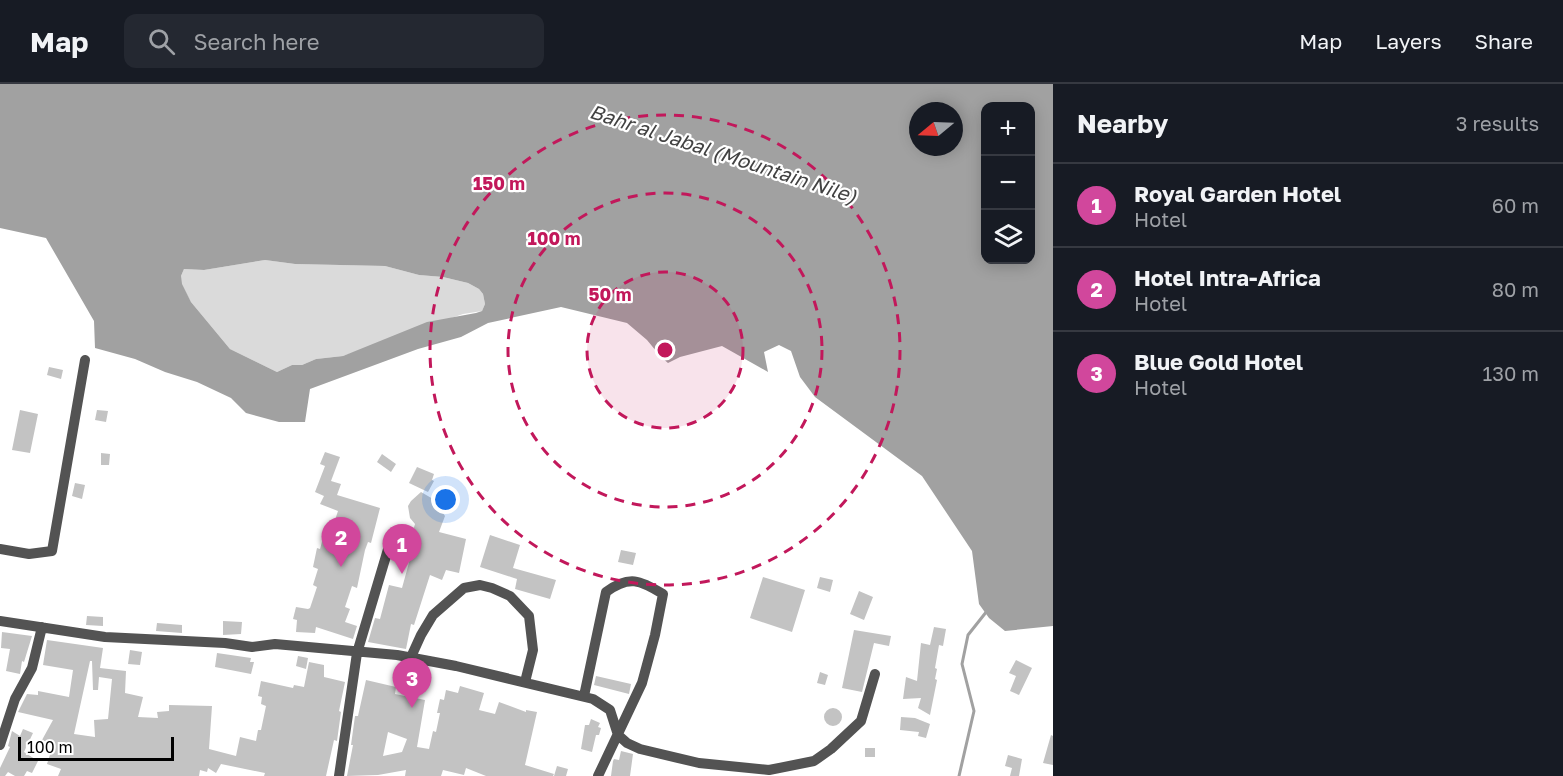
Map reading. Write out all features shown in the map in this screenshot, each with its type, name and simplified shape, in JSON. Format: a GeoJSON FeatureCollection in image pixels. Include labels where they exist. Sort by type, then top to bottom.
{"type":"FeatureCollection","features":[{"type":"Feature","properties":{"kind":"street"},"geometry":{"type":"LineString","coordinates":[[0,549],[29,554],[52,551],[85,360]]}},
{"type":"Feature","properties":{"kind":"street"},"geometry":{"type":"LineString","coordinates":[[339,776],[357,653],[392,536]]}},
{"type":"Feature","properties":{"kind":"street"},"geometry":{"type":"LineString","coordinates":[[584,696],[606,592],[619,583],[633,580],[663,594],[642,683],[598,776]]}},
{"type":"Feature","properties":{"kind":"street"},"geometry":{"type":"LineString","coordinates":[[411,657],[433,615],[464,588],[480,585],[510,596],[529,616],[533,650],[525,682]]}},
{"type":"Feature","properties":{"kind":"street"},"geometry":{"type":"LineString","coordinates":[[0,621],[105,637],[225,643],[252,647],[275,644],[411,657],[584,696],[610,710],[618,735],[627,743],[640,749],[708,764],[769,770],[814,761],[831,749],[861,721],[875,674]]}},
{"type":"Feature","properties":{"kind":"street"},"geometry":{"type":"LineString","coordinates":[[0,745],[15,699],[32,668],[42,627]]}},
{"type":"Feature","properties":{"kind":"shaded area"},"geometry":{"type":"Polygon","coordinates":[[[265,260],[295,264],[385,266],[419,275],[443,277],[468,283],[479,289],[483,294],[485,304],[482,311],[463,314],[343,356],[316,359],[302,365],[292,365],[277,372],[230,349],[191,302],[181,284],[184,269],[204,270],[265,260]]]}},
{"type":"Feature","properties":{"kind":"water","name":"Bahr al Jabal (Mountain Nile)"},"geometry":{"type":"Polygon","coordinates":[[[0,84],[1053,84],[1053,626],[1005,631],[989,618],[979,604],[972,551],[922,476],[815,397],[800,377],[791,351],[779,345],[764,352],[768,372],[722,346],[680,357],[668,363],[627,323],[561,307],[488,323],[461,337],[418,349],[310,389],[305,422],[279,422],[246,413],[231,398],[197,382],[135,359],[95,348],[94,321],[46,238],[0,228],[0,84]],[[265,260],[204,270],[184,269],[181,276],[182,284],[191,302],[230,349],[277,372],[292,365],[302,365],[316,359],[343,356],[427,322],[476,313],[482,311],[485,304],[483,294],[479,289],[468,283],[443,277],[419,275],[385,266],[295,264],[265,260]]]}},
{"type":"Feature","properties":{"kind":"building"},"geometry":{"type":"Polygon","coordinates":[[[49,367],[63,370],[61,379],[47,375],[49,367]]]}},
{"type":"Feature","properties":{"kind":"building"},"geometry":{"type":"Polygon","coordinates":[[[20,410],[38,414],[30,453],[12,450],[20,410]]]}},
{"type":"Feature","properties":{"kind":"building"},"geometry":{"type":"Polygon","coordinates":[[[97,410],[108,411],[106,422],[95,420],[97,410]]]}},
{"type":"Feature","properties":{"kind":"building"},"geometry":{"type":"Polygon","coordinates":[[[325,452],[340,457],[331,481],[341,484],[337,495],[380,508],[371,543],[368,542],[365,550],[357,588],[352,586],[345,607],[350,609],[345,622],[357,626],[353,639],[316,627],[315,633],[296,632],[297,620],[293,619],[296,607],[310,608],[317,587],[313,585],[318,569],[313,567],[317,548],[320,549],[327,524],[333,526],[338,511],[320,504],[324,496],[315,492],[325,466],[320,464],[325,452]]]}},
{"type":"Feature","properties":{"kind":"building"},"geometry":{"type":"Polygon","coordinates":[[[101,453],[110,454],[109,465],[101,465],[101,453]]]}},
{"type":"Feature","properties":{"kind":"building"},"geometry":{"type":"Polygon","coordinates":[[[382,454],[396,464],[391,472],[377,462],[382,454]]]}},
{"type":"Feature","properties":{"kind":"building"},"geometry":{"type":"Polygon","coordinates":[[[417,467],[434,474],[432,480],[434,481],[428,492],[409,483],[417,467]]]}},
{"type":"Feature","properties":{"kind":"building"},"geometry":{"type":"Polygon","coordinates":[[[75,483],[85,485],[82,499],[72,496],[75,483]]]}},
{"type":"Feature","properties":{"kind":"building"},"geometry":{"type":"Polygon","coordinates":[[[421,492],[433,499],[445,516],[439,532],[466,539],[459,573],[446,570],[442,580],[430,575],[414,625],[411,624],[406,649],[368,642],[375,618],[380,619],[389,585],[402,588],[410,559],[405,558],[415,524],[410,518],[408,506],[421,492]]]}},
{"type":"Feature","properties":{"kind":"building"},"geometry":{"type":"Polygon","coordinates":[[[490,535],[520,545],[513,568],[556,580],[550,599],[515,589],[517,579],[480,567],[490,535]]]}},
{"type":"Feature","properties":{"kind":"building"},"geometry":{"type":"Polygon","coordinates":[[[621,550],[636,553],[633,565],[618,562],[621,550]]]}},
{"type":"Feature","properties":{"kind":"building"},"geometry":{"type":"Polygon","coordinates":[[[763,577],[805,590],[792,632],[750,618],[763,577]]]}},
{"type":"Feature","properties":{"kind":"building"},"geometry":{"type":"Polygon","coordinates":[[[820,577],[833,580],[830,592],[817,588],[820,577]]]}},
{"type":"Feature","properties":{"kind":"building"},"geometry":{"type":"Polygon","coordinates":[[[859,591],[873,597],[864,620],[850,614],[859,591]]]}},
{"type":"Feature","properties":{"kind":"building"},"geometry":{"type":"Polygon","coordinates":[[[87,616],[103,617],[103,626],[86,625],[87,616]]]}},
{"type":"Feature","properties":{"kind":"building"},"geometry":{"type":"Polygon","coordinates":[[[223,621],[242,622],[241,634],[223,635],[223,621]]]}},
{"type":"Feature","properties":{"kind":"building"},"geometry":{"type":"Polygon","coordinates":[[[157,623],[182,625],[182,633],[156,631],[157,623]]]}},
{"type":"Feature","properties":{"kind":"building"},"geometry":{"type":"Polygon","coordinates":[[[934,627],[946,629],[943,646],[939,645],[935,668],[937,669],[935,679],[937,680],[930,715],[918,708],[921,698],[903,699],[906,677],[917,681],[921,643],[930,645],[934,627]]]}},
{"type":"Feature","properties":{"kind":"building"},"geometry":{"type":"Polygon","coordinates":[[[854,630],[891,636],[889,646],[874,643],[862,692],[842,688],[854,630]]]}},
{"type":"Feature","properties":{"kind":"building"},"geometry":{"type":"Polygon","coordinates":[[[2,632],[32,636],[24,662],[22,661],[20,674],[6,671],[10,649],[1,648],[2,632]]]}},
{"type":"Feature","properties":{"kind":"building"},"geometry":{"type":"Polygon","coordinates":[[[47,640],[103,648],[100,668],[126,671],[125,693],[143,697],[138,717],[158,718],[157,712],[169,711],[169,705],[212,706],[209,749],[236,756],[240,737],[256,741],[258,730],[261,730],[266,706],[261,704],[262,697],[258,696],[261,681],[293,688],[294,685],[304,687],[309,662],[324,665],[324,677],[345,682],[339,711],[341,712],[337,741],[334,740],[326,776],[264,776],[265,773],[221,764],[216,773],[208,768],[207,772],[200,770],[199,776],[58,776],[61,769],[47,764],[53,745],[42,740],[53,720],[18,712],[27,694],[38,695],[38,691],[69,697],[73,670],[43,665],[47,640]],[[90,661],[74,734],[95,737],[94,720],[108,719],[112,679],[99,677],[98,690],[93,690],[92,661],[90,661]]]}},
{"type":"Feature","properties":{"kind":"building"},"geometry":{"type":"Polygon","coordinates":[[[130,650],[142,652],[140,665],[128,664],[130,650]]]}},
{"type":"Feature","properties":{"kind":"building"},"geometry":{"type":"Polygon","coordinates":[[[217,653],[251,658],[250,662],[254,662],[251,674],[215,667],[217,653]]]}},
{"type":"Feature","properties":{"kind":"building"},"geometry":{"type":"Polygon","coordinates":[[[298,656],[308,658],[306,669],[296,666],[298,656]]]}},
{"type":"Feature","properties":{"kind":"building"},"geometry":{"type":"Polygon","coordinates":[[[1016,660],[1032,668],[1019,695],[1010,691],[1016,676],[1009,673],[1016,660]]]}},
{"type":"Feature","properties":{"kind":"building"},"geometry":{"type":"Polygon","coordinates":[[[820,672],[828,675],[825,685],[817,683],[820,672]]]}},
{"type":"Feature","properties":{"kind":"building"},"geometry":{"type":"Polygon","coordinates":[[[596,676],[631,684],[629,694],[594,685],[596,676]]]}},
{"type":"Feature","properties":{"kind":"building"},"geometry":{"type":"Polygon","coordinates":[[[366,680],[396,687],[395,694],[425,700],[417,747],[429,749],[433,731],[436,732],[440,699],[444,700],[446,690],[458,693],[460,686],[484,693],[479,710],[495,714],[499,702],[526,712],[526,710],[537,712],[525,765],[554,774],[553,776],[486,776],[466,768],[464,775],[443,770],[441,776],[405,776],[406,770],[378,775],[347,776],[353,745],[351,745],[355,716],[358,716],[366,680]],[[388,732],[383,756],[402,752],[407,739],[388,732]]]}},
{"type":"Feature","properties":{"kind":"building"},"geometry":{"type":"Polygon","coordinates":[[[833,708],[839,711],[842,717],[839,723],[833,726],[827,723],[824,717],[827,711],[833,708]]]}},
{"type":"Feature","properties":{"kind":"building"},"geometry":{"type":"Polygon","coordinates":[[[901,717],[915,718],[930,724],[926,738],[918,736],[919,732],[900,730],[901,717]]]}},
{"type":"Feature","properties":{"kind":"building"},"geometry":{"type":"Polygon","coordinates":[[[591,719],[600,723],[598,727],[601,728],[599,735],[596,735],[592,752],[581,749],[585,725],[589,725],[591,719]]]}},
{"type":"Feature","properties":{"kind":"building"},"geometry":{"type":"Polygon","coordinates":[[[23,729],[33,733],[24,752],[38,761],[32,773],[27,771],[24,776],[15,776],[8,772],[5,776],[0,776],[0,768],[10,747],[8,746],[12,731],[20,736],[23,729]]]}},
{"type":"Feature","properties":{"kind":"building"},"geometry":{"type":"Polygon","coordinates":[[[1051,735],[1053,736],[1053,765],[1043,763],[1051,735]]]}},
{"type":"Feature","properties":{"kind":"building"},"geometry":{"type":"Polygon","coordinates":[[[865,748],[875,748],[875,757],[865,757],[865,748]]]}},
{"type":"Feature","properties":{"kind":"building"},"geometry":{"type":"Polygon","coordinates":[[[621,751],[633,754],[630,776],[611,776],[613,761],[614,759],[619,760],[621,751]]]}},
{"type":"Feature","properties":{"kind":"building"},"geometry":{"type":"Polygon","coordinates":[[[1008,755],[1022,759],[1019,776],[1010,776],[1012,768],[1005,766],[1008,755]]]}},
{"type":"Feature","properties":{"kind":"building"},"geometry":{"type":"Polygon","coordinates":[[[557,766],[568,769],[566,776],[554,776],[557,766]]]}},
{"type":"Feature","properties":{"kind":"waterway"},"geometry":{"type":"LineString","coordinates":[[959,776],[974,711],[962,664],[968,635],[987,611]]}},
{"type":"Feature","properties":{"kind":"place","name":"Hotel Intra-Africa"},"geometry":{"type":"Point","coordinates":[341,567]}},
{"type":"Feature","properties":{"kind":"place","name":"Royal Garden Hotel"},"geometry":{"type":"Point","coordinates":[402,574]}},
{"type":"Feature","properties":{"kind":"place","name":"Blue Gold Hotel"},"geometry":{"type":"Point","coordinates":[412,708]}}]}
